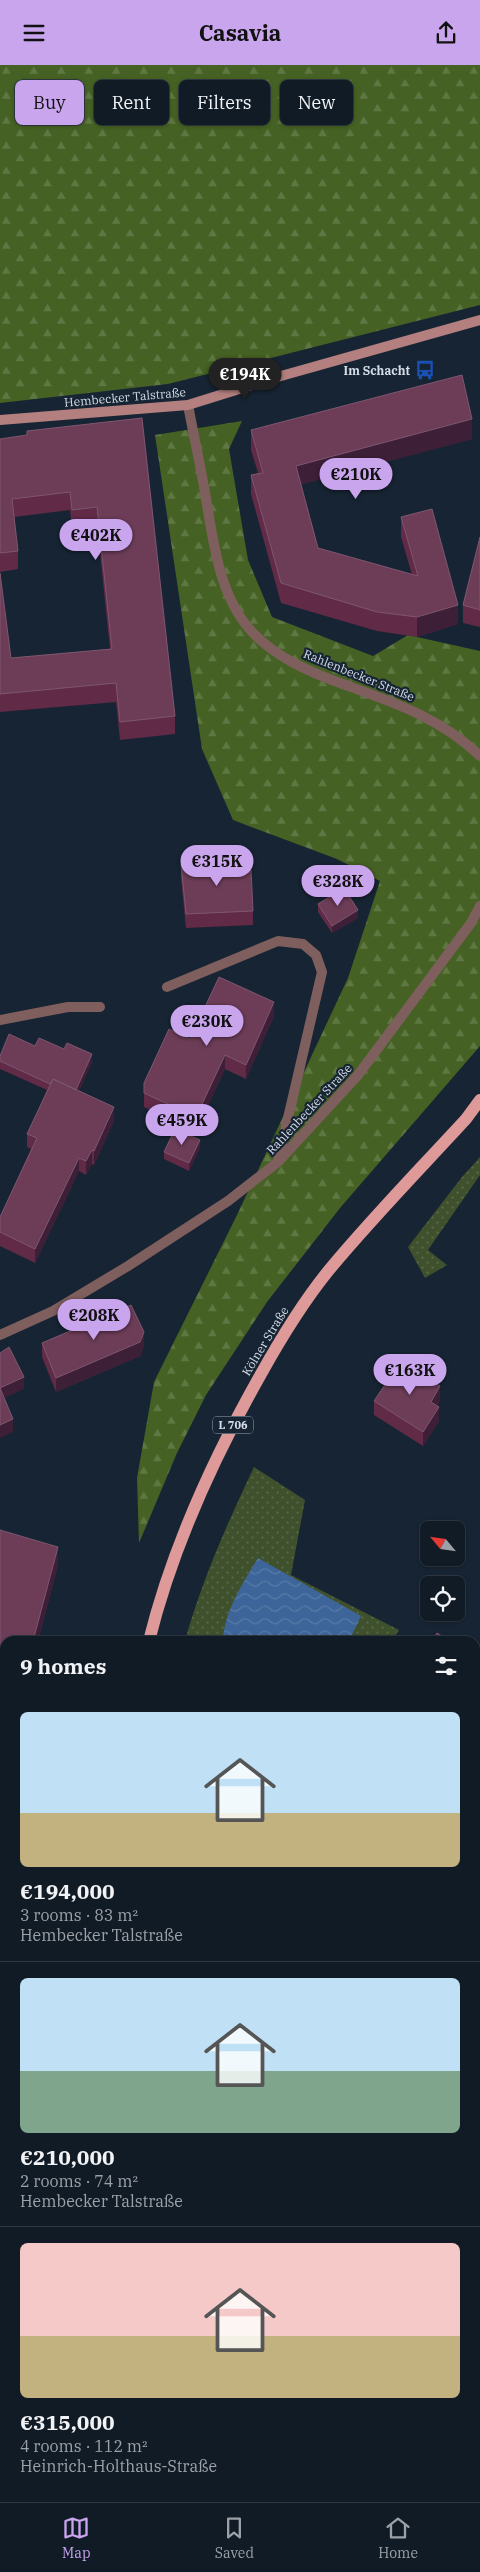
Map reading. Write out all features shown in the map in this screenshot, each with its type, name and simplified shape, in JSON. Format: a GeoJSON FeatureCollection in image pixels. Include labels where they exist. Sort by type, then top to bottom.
{"type":"FeatureCollection","features":[{"type":"Feature","properties":{"kind":"main road","name":"Kölner Straße"},"geometry":{"type":"LineString","coordinates":[[150,1636],[168,1577],[192,1513],[237,1418],[278,1344],[328,1271],[466,1119],[480,1100]]}},
{"type":"Feature","properties":{"kind":"street","name":"Hembecker Talstraße"},"geometry":{"type":"LineString","coordinates":[[0,420],[188,405],[281,376],[480,320]]}},
{"type":"Feature","properties":{"kind":"street","name":"Rahlenbecker Straße"},"geometry":{"type":"LineString","coordinates":[[188,405],[213,544],[237,611],[254,635],[303,668],[381,697],[441,724],[462,739],[480,756]]}},
{"type":"Feature","properties":{"kind":"street","name":"Rahlenbecker Straße"},"geometry":{"type":"LineString","coordinates":[[0,1335],[53,1311],[128,1266],[228,1201],[278,1162],[358,1075],[471,923],[480,906]]}},
{"type":"Feature","properties":{"kind":"street"},"geometry":{"type":"LineString","coordinates":[[167,987],[278,941],[302,944],[316,955],[322,972],[278,1162]]}},
{"type":"Feature","properties":{"kind":"street"},"geometry":{"type":"LineString","coordinates":[[0,1020],[68,1007],[100,1007]]}},
{"type":"Feature","properties":{"kind":"green space"},"geometry":{"type":"Polygon","coordinates":[[[0,65],[480,65],[480,305],[168,384],[0,403],[0,65]]]}},
{"type":"Feature","properties":{"kind":"green space"},"geometry":{"type":"Polygon","coordinates":[[[242,421],[229,449],[248,560],[272,617],[373,656],[408,635],[480,651],[480,1046],[340,1208],[267,1302],[206,1395],[177,1453],[139,1543],[137,1478],[154,1382],[237,1215],[348,978],[380,881],[337,859],[233,820],[202,749],[155,435],[242,421]]]}},
{"type":"Feature","properties":{"kind":"green space"},"geometry":{"type":"Polygon","coordinates":[[[480,1157],[480,1175],[428,1250],[447,1265],[425,1278],[408,1247],[462,1177],[480,1157]]]}},
{"type":"Feature","properties":{"kind":"green space"},"geometry":{"type":"Polygon","coordinates":[[[254,1467],[305,1500],[291,1575],[399,1630],[395,1636],[187,1636],[199,1596],[234,1510],[254,1467]]]}},
{"type":"Feature","properties":{"kind":"water"},"geometry":{"type":"Polygon","coordinates":[[[258,1558],[361,1616],[351,1636],[223,1636],[227,1619],[241,1588],[258,1558]]]}},
{"type":"Feature","properties":{"kind":"building"},"geometry":{"type":"Polygon","coordinates":[[[462,375],[472,419],[296,466],[318,548],[418,576],[401,517],[432,509],[458,605],[417,617],[377,612],[281,583],[251,475],[263,473],[251,430],[462,375]]]}},
{"type":"Feature","properties":{"kind":"building"},"geometry":{"type":"Polygon","coordinates":[[[142,418],[175,716],[120,722],[116,683],[0,694],[0,573],[11,658],[112,649],[97,507],[72,510],[70,492],[12,499],[18,551],[0,553],[0,439],[27,435],[27,431],[142,418]]]}},
{"type":"Feature","properties":{"kind":"building"},"geometry":{"type":"Polygon","coordinates":[[[480,537],[480,610],[463,605],[480,537]]]}},
{"type":"Feature","properties":{"kind":"building"},"geometry":{"type":"Polygon","coordinates":[[[244,858],[245,870],[251,870],[253,911],[186,914],[181,864],[244,858]]]}},
{"type":"Feature","properties":{"kind":"building"},"geometry":{"type":"Polygon","coordinates":[[[344,888],[358,910],[332,926],[318,904],[344,888]]]}},
{"type":"Feature","properties":{"kind":"building"},"geometry":{"type":"Polygon","coordinates":[[[219,977],[274,1002],[246,1065],[225,1055],[196,1117],[144,1093],[144,1083],[169,1029],[190,1039],[219,977]]]}},
{"type":"Feature","properties":{"kind":"building"},"geometry":{"type":"Polygon","coordinates":[[[9,1034],[35,1046],[39,1038],[64,1049],[67,1043],[92,1054],[76,1090],[53,1079],[50,1084],[0,1061],[0,1056],[9,1034]]]}},
{"type":"Feature","properties":{"kind":"building"},"geometry":{"type":"Polygon","coordinates":[[[53,1079],[114,1107],[94,1151],[92,1150],[86,1161],[79,1158],[35,1249],[0,1232],[0,1217],[37,1138],[27,1134],[53,1079]]]}},
{"type":"Feature","properties":{"kind":"building"},"geometry":{"type":"Polygon","coordinates":[[[175,1129],[200,1140],[189,1163],[164,1152],[175,1129]]]}},
{"type":"Feature","properties":{"kind":"building"},"geometry":{"type":"Polygon","coordinates":[[[131,1305],[144,1332],[140,1342],[56,1378],[42,1343],[131,1305]]]}},
{"type":"Feature","properties":{"kind":"building"},"geometry":{"type":"Polygon","coordinates":[[[9,1347],[24,1377],[0,1388],[0,1353],[9,1347]]]}},
{"type":"Feature","properties":{"kind":"building"},"geometry":{"type":"Polygon","coordinates":[[[401,1361],[440,1386],[431,1402],[439,1407],[423,1432],[374,1401],[401,1361]]]}},
{"type":"Feature","properties":{"kind":"building"},"geometry":{"type":"Polygon","coordinates":[[[0,1388],[13,1419],[0,1425],[0,1388]]]}},
{"type":"Feature","properties":{"kind":"building"},"geometry":{"type":"Polygon","coordinates":[[[0,1530],[58,1547],[34,1636],[0,1636],[0,1530]]]}},
{"type":"Feature","properties":{"kind":"place","name":"Im Schacht"},"geometry":{"type":"Point","coordinates":[425,370]}}]}
